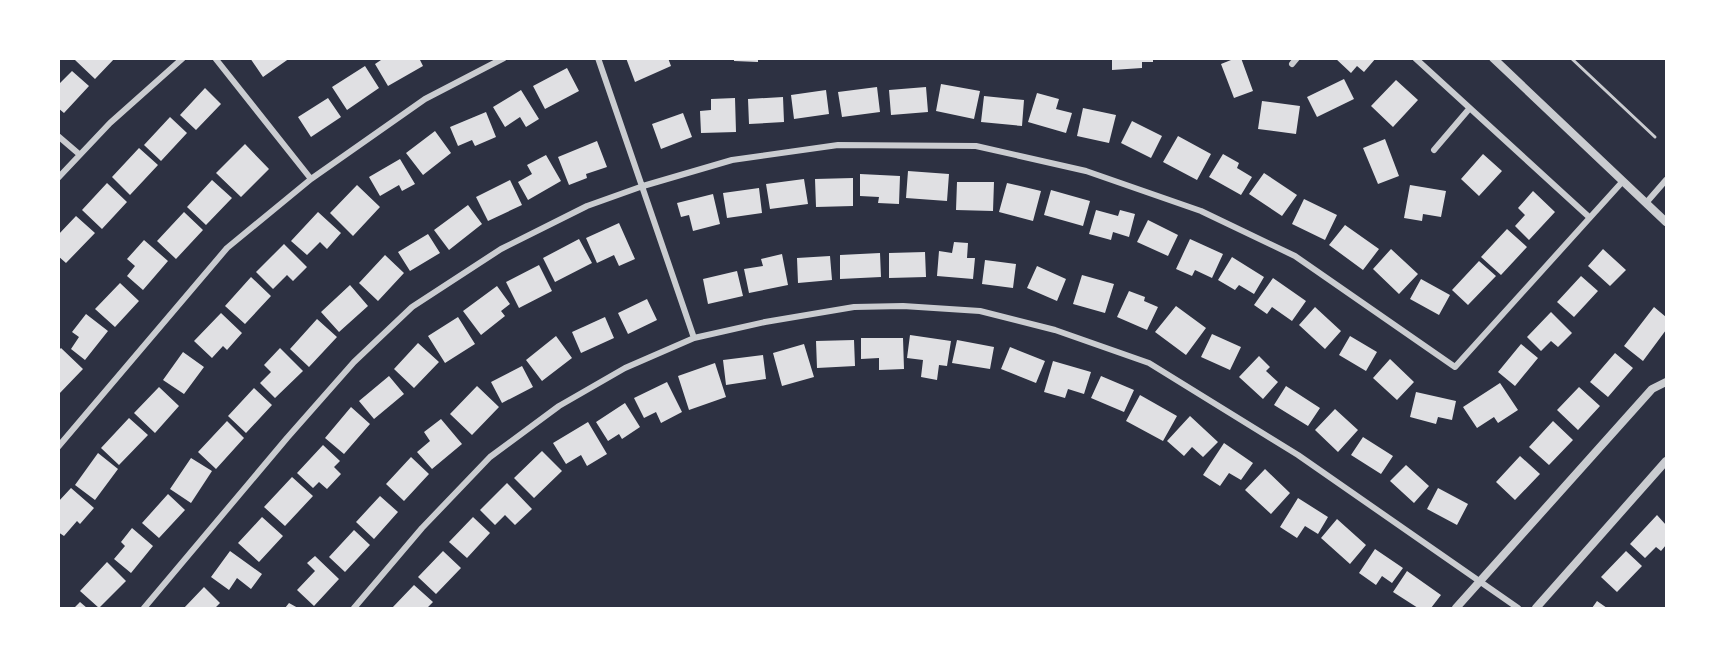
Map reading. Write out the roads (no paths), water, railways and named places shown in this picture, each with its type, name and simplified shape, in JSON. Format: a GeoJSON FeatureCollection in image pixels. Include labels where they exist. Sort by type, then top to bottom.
{"type":"FeatureCollection","features":[{"type":"Feature","properties":{"kind":"street"},"geometry":{"type":"LineString","coordinates":[[58,178],[144,90],[183,58]]}},
{"type":"Feature","properties":{"kind":"street"},"geometry":{"type":"LineString","coordinates":[[215,58],[311,179]]}},
{"type":"Feature","properties":{"kind":"street"},"geometry":{"type":"LineString","coordinates":[[58,447],[227,248],[311,179],[425,99],[504,58]]}},
{"type":"Feature","properties":{"kind":"street"},"geometry":{"type":"LineString","coordinates":[[598,58],[694,338]]}},
{"type":"Feature","properties":{"kind":"street"},"geometry":{"type":"LineString","coordinates":[[1292,64],[1297,58]]}},
{"type":"Feature","properties":{"kind":"street"},"geometry":{"type":"LineString","coordinates":[[1415,58],[1589,217]]}},
{"type":"Feature","properties":{"kind":"street"},"geometry":{"type":"LineString","coordinates":[[1493,58],[1666,222]]}},
{"type":"Feature","properties":{"kind":"street"},"geometry":{"type":"LineString","coordinates":[[1434,150],[1469,109]]}},
{"type":"Feature","properties":{"kind":"street"},"geometry":{"type":"LineString","coordinates":[[58,136],[79,154]]}},
{"type":"Feature","properties":{"kind":"street"},"geometry":{"type":"LineString","coordinates":[[144,609],[354,362],[412,307],[501,249],[587,206],[643,186],[732,160],[838,145],[976,146],[1086,171],[1201,211],[1295,256],[1455,367],[1623,181]]}},
{"type":"Feature","properties":{"kind":"street"},"geometry":{"type":"LineString","coordinates":[[1647,203],[1666,180]]}},
{"type":"Feature","properties":{"kind":"street"},"geometry":{"type":"LineString","coordinates":[[354,609],[422,528],[490,457],[559,406],[625,368],[694,338],[765,322],[854,307],[903,306],[980,311],[1055,330],[1149,363],[1298,455],[1518,609]]}},
{"type":"Feature","properties":{"kind":"street"},"geometry":{"type":"LineString","coordinates":[[1456,609],[1652,389],[1666,382]]}},
{"type":"Feature","properties":{"kind":"street"},"geometry":{"type":"LineString","coordinates":[[1536,609],[1666,462]]}},
{"type":"Feature","properties":{"kind":"lane"},"geometry":{"type":"LineString","coordinates":[[1571,58],[1655,136]]}}]}
